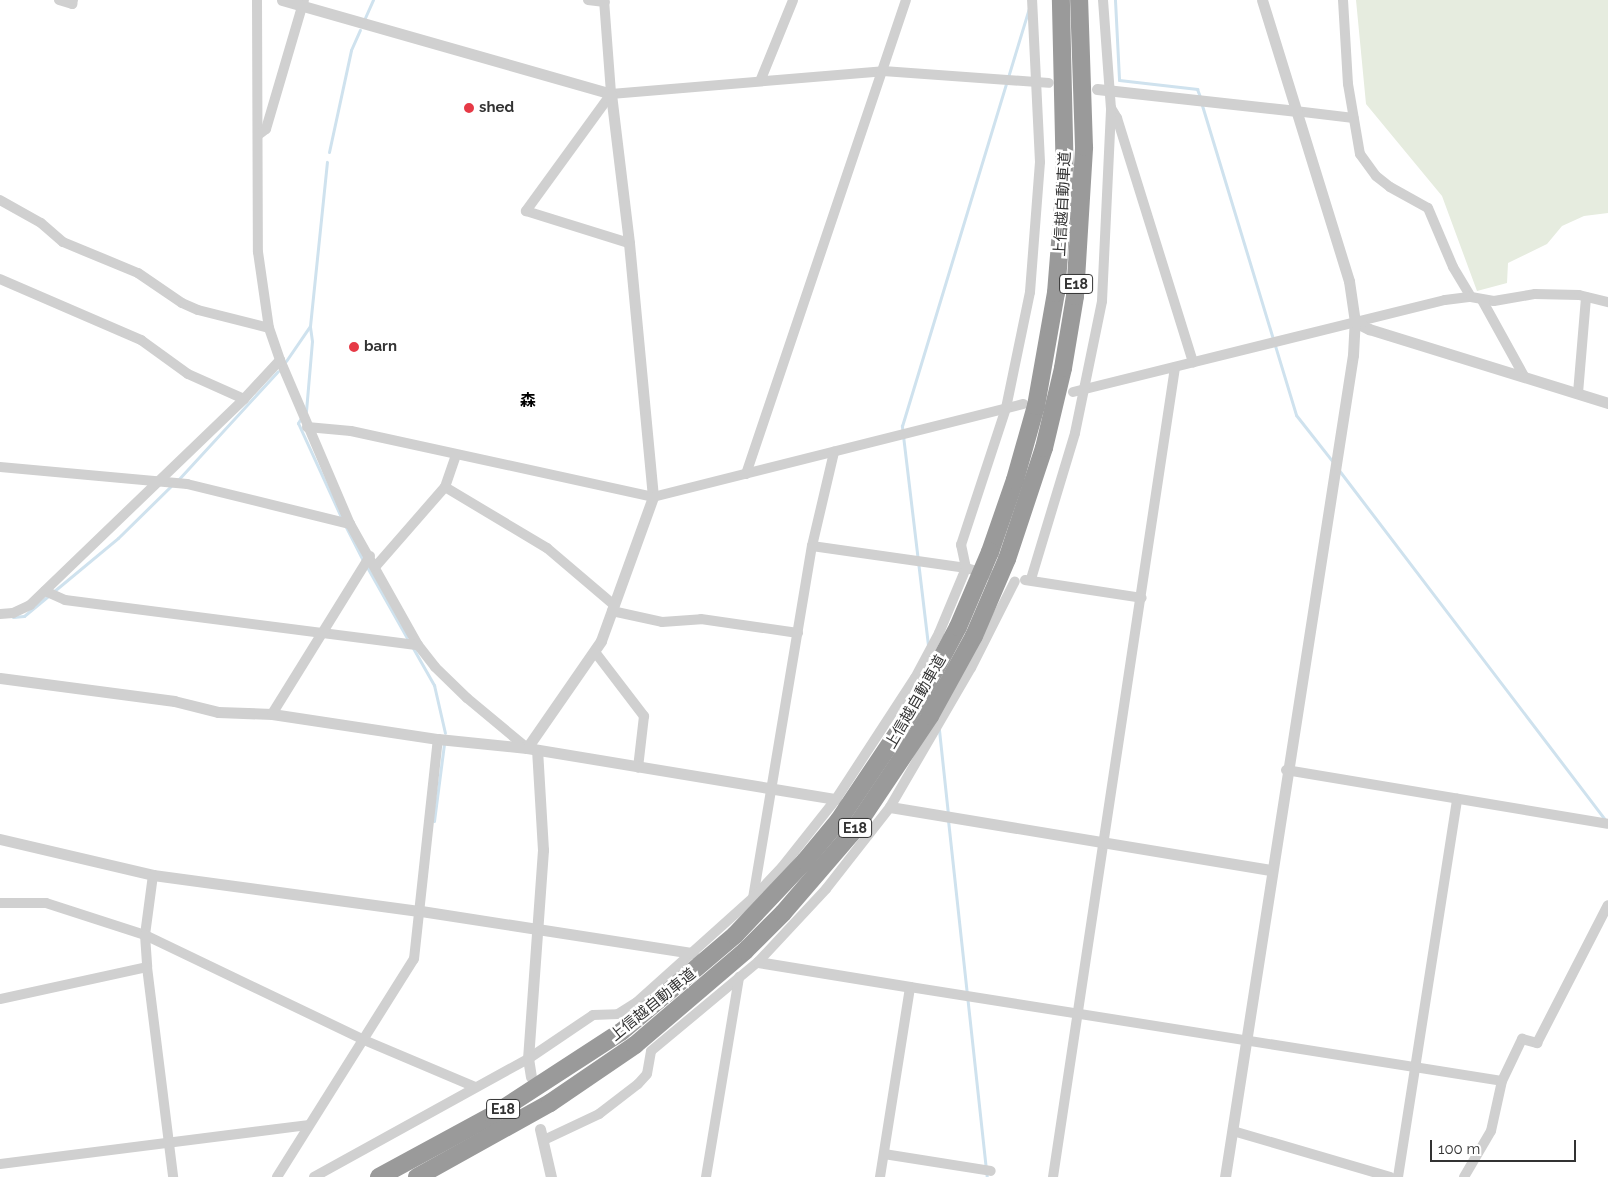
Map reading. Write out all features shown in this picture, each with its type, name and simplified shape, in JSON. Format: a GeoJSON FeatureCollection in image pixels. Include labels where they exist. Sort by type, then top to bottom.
{"type":"FeatureCollection","features":[{"type":"Feature","properties":{"kind":"highway","name":"上信越自動車道"},"geometry":{"type":"LineString","coordinates":[[379,1177],[510,1106],[621,1032],[735,935],[785,884],[839,820],[917,704],[958,627],[990,552],[1016,480],[1036,406],[1056,293],[1065,182],[1062,0]]}},
{"type":"Feature","properties":{"kind":"highway","name":"上信越自動車道"},"geometry":{"type":"LineString","coordinates":[[417,1177],[550,1104],[635,1045],[745,951],[789,906],[851,834],[905,758],[935,708],[974,636],[1007,559],[1044,448],[1063,368],[1075,296],[1084,147],[1079,0]]}},
{"type":"Feature","properties":{"kind":"street"},"geometry":{"type":"LineString","coordinates":[[59,0],[72,4],[73,0]]}},
{"type":"Feature","properties":{"kind":"street"},"geometry":{"type":"LineString","coordinates":[[256,0],[258,252],[269,328],[280,360],[350,524],[376,566],[418,645],[435,667],[466,698],[532,749]]}},
{"type":"Feature","properties":{"kind":"street"},"geometry":{"type":"LineString","coordinates":[[282,0],[303,3],[611,94],[761,79],[882,71],[1049,83]]}},
{"type":"Feature","properties":{"kind":"street"},"geometry":{"type":"LineString","coordinates":[[530,1077],[528,1059],[540,928],[543,850],[532,749],[595,652],[653,497],[629,243],[611,94],[604,1],[588,0]]}},
{"type":"Feature","properties":{"kind":"street"},"geometry":{"type":"LineString","coordinates":[[761,79],[792,0]]}},
{"type":"Feature","properties":{"kind":"street"},"geometry":{"type":"LineString","coordinates":[[746,474],[906,0]]}},
{"type":"Feature","properties":{"kind":"street"},"geometry":{"type":"LineString","coordinates":[[314,1177],[528,1059],[593,1015],[618,1014],[626,1010],[693,953],[752,898],[836,799],[915,678],[939,633],[966,568],[961,545],[990,464],[1006,408],[1030,292],[1040,162],[1032,0]]}},
{"type":"Feature","properties":{"kind":"street"},"geometry":{"type":"LineString","coordinates":[[1102,0],[1102,89],[1117,118],[1193,362]]}},
{"type":"Feature","properties":{"kind":"street"},"geometry":{"type":"LineString","coordinates":[[1226,1177],[1286,770],[1353,355],[1355,322],[1349,281],[1262,0]]}},
{"type":"Feature","properties":{"kind":"street"},"geometry":{"type":"LineString","coordinates":[[1343,0],[1354,118],[1360,154],[1376,176],[1390,187],[1428,208],[1453,267],[1471,297]]}},
{"type":"Feature","properties":{"kind":"street"},"geometry":{"type":"LineString","coordinates":[[258,134],[266,129],[303,3]]}},
{"type":"Feature","properties":{"kind":"street"},"geometry":{"type":"LineString","coordinates":[[1102,89],[1354,118]]}},
{"type":"Feature","properties":{"kind":"street"},"geometry":{"type":"LineString","coordinates":[[611,94],[526,211],[629,243]]}},
{"type":"Feature","properties":{"kind":"street"},"geometry":{"type":"LineString","coordinates":[[1031,579],[1085,389],[1102,302],[1111,108]]}},
{"type":"Feature","properties":{"kind":"street"},"geometry":{"type":"LineString","coordinates":[[0,200],[42,224],[63,242],[138,273],[182,303],[269,328]]}},
{"type":"Feature","properties":{"kind":"street"},"geometry":{"type":"LineString","coordinates":[[0,279],[141,340],[188,374],[244,399]]}},
{"type":"Feature","properties":{"kind":"street"},"geometry":{"type":"LineString","coordinates":[[1073,392],[1355,322],[1471,297],[1482,300],[1534,294],[1586,297],[1608,302]]}},
{"type":"Feature","properties":{"kind":"street"},"geometry":{"type":"LineString","coordinates":[[1578,394],[1586,297]]}},
{"type":"Feature","properties":{"kind":"street"},"geometry":{"type":"LineString","coordinates":[[1482,300],[1524,376]]}},
{"type":"Feature","properties":{"kind":"street"},"geometry":{"type":"LineString","coordinates":[[1355,322],[1369,329],[1608,403]]}},
{"type":"Feature","properties":{"kind":"street"},"geometry":{"type":"LineString","coordinates":[[0,614],[13,613],[30,605],[244,399],[280,360]]}},
{"type":"Feature","properties":{"kind":"street"},"geometry":{"type":"LineString","coordinates":[[1053,1177],[1142,598],[1175,367]]}},
{"type":"Feature","properties":{"kind":"street"},"geometry":{"type":"LineString","coordinates":[[307,427],[351,431],[456,456],[653,497],[1024,404]]}},
{"type":"Feature","properties":{"kind":"street"},"geometry":{"type":"LineString","coordinates":[[752,898],[812,546],[834,452]]}},
{"type":"Feature","properties":{"kind":"street"},"geometry":{"type":"LineString","coordinates":[[376,566],[445,487],[456,456]]}},
{"type":"Feature","properties":{"kind":"street"},"geometry":{"type":"LineString","coordinates":[[0,467],[158,480],[350,524]]}},
{"type":"Feature","properties":{"kind":"street"},"geometry":{"type":"LineString","coordinates":[[445,487],[547,548],[613,608],[662,622],[701,619],[798,633]]}},
{"type":"Feature","properties":{"kind":"street"},"geometry":{"type":"LineString","coordinates":[[812,546],[966,568],[1015,581],[1031,579],[1142,598]]}},
{"type":"Feature","properties":{"kind":"street"},"geometry":{"type":"LineString","coordinates":[[272,714],[321,632],[370,556]]}},
{"type":"Feature","properties":{"kind":"street"},"geometry":{"type":"LineString","coordinates":[[551,1177],[542,1134],[599,1114],[638,1084],[647,1074],[651,1051],[758,962],[826,889],[890,807],[971,668],[1015,581]]}},
{"type":"Feature","properties":{"kind":"street"},"geometry":{"type":"LineString","coordinates":[[45,591],[64,600],[418,645]]}},
{"type":"Feature","properties":{"kind":"street"},"geometry":{"type":"LineString","coordinates":[[595,652],[644,716],[638,768]]}},
{"type":"Feature","properties":{"kind":"street"},"geometry":{"type":"LineString","coordinates":[[0,678],[174,701],[218,712],[272,714],[438,739],[532,749],[638,768],[836,799]]}},
{"type":"Feature","properties":{"kind":"street"},"geometry":{"type":"LineString","coordinates":[[277,1177],[414,959],[421,911],[438,739]]}},
{"type":"Feature","properties":{"kind":"street"},"geometry":{"type":"LineString","coordinates":[[1286,770],[1608,824]]}},
{"type":"Feature","properties":{"kind":"street"},"geometry":{"type":"LineString","coordinates":[[1398,1177],[1417,1066],[1457,799]]}},
{"type":"Feature","properties":{"kind":"street"},"geometry":{"type":"LineString","coordinates":[[890,807],[1272,870]]}},
{"type":"Feature","properties":{"kind":"street"},"geometry":{"type":"LineString","coordinates":[[0,839],[152,875],[540,928],[693,953]]}},
{"type":"Feature","properties":{"kind":"street"},"geometry":{"type":"LineString","coordinates":[[152,875],[145,935],[146,967],[173,1177]]}},
{"type":"Feature","properties":{"kind":"street"},"geometry":{"type":"LineString","coordinates":[[0,903],[46,902],[145,935],[364,1040],[475,1087]]}},
{"type":"Feature","properties":{"kind":"street"},"geometry":{"type":"LineString","coordinates":[[1464,1177],[1491,1131],[1502,1081],[1522,1039],[1536,1043],[1608,905]]}},
{"type":"Feature","properties":{"kind":"street"},"geometry":{"type":"LineString","coordinates":[[758,962],[1502,1081]]}},
{"type":"Feature","properties":{"kind":"street"},"geometry":{"type":"LineString","coordinates":[[0,999],[146,967]]}},
{"type":"Feature","properties":{"kind":"street"},"geometry":{"type":"LineString","coordinates":[[706,1177],[739,977]]}},
{"type":"Feature","properties":{"kind":"street"},"geometry":{"type":"LineString","coordinates":[[880,1177],[910,987]]}},
{"type":"Feature","properties":{"kind":"street"},"geometry":{"type":"LineString","coordinates":[[0,1164],[308,1126]]}},
{"type":"Feature","properties":{"kind":"street"},"geometry":{"type":"LineString","coordinates":[[1232,1131],[1357,1172],[1390,1177]]}},
{"type":"Feature","properties":{"kind":"street"},"geometry":{"type":"LineString","coordinates":[[884,1154],[991,1171]]}},
{"type":"Feature","properties":{"kind":"shaded area"},"geometry":{"type":"Polygon","coordinates":[[[1356,0],[1608,0],[1608,213],[1584,216],[1562,226],[1547,244],[1508,263],[1507,283],[1477,291],[1442,196],[1366,104],[1356,0]]]}},
{"type":"Feature","properties":{"kind":"waterway"},"geometry":{"type":"LineString","coordinates":[[364,20],[373,0]]}},
{"type":"Feature","properties":{"kind":"waterway"},"geometry":{"type":"LineString","coordinates":[[1115,0],[1119,80],[1197,89],[1200,97]]}},
{"type":"Feature","properties":{"kind":"waterway"},"geometry":{"type":"LineString","coordinates":[[928,645],[902,426],[1029,9]]}},
{"type":"Feature","properties":{"kind":"waterway"},"geometry":{"type":"LineString","coordinates":[[329,152],[351,50],[360,30]]}},
{"type":"Feature","properties":{"kind":"waterway"},"geometry":{"type":"LineString","coordinates":[[1201,102],[1296,415],[1333,462]]}},
{"type":"Feature","properties":{"kind":"waterway"},"geometry":{"type":"LineString","coordinates":[[286,361],[310,326],[327,162]]}},
{"type":"Feature","properties":{"kind":"waterway"},"geometry":{"type":"LineString","coordinates":[[306,411],[312,341],[310,326]]}},
{"type":"Feature","properties":{"kind":"waterway"},"geometry":{"type":"LineString","coordinates":[[177,481],[278,371]]}},
{"type":"Feature","properties":{"kind":"waterway"},"geometry":{"type":"LineString","coordinates":[[301,418],[298,423],[342,519]]}},
{"type":"Feature","properties":{"kind":"waterway"},"geometry":{"type":"LineString","coordinates":[[1338,469],[1605,820]]}},
{"type":"Feature","properties":{"kind":"waterway"},"geometry":{"type":"LineString","coordinates":[[13,617],[24,616],[118,538],[172,485]]}},
{"type":"Feature","properties":{"kind":"waterway"},"geometry":{"type":"LineString","coordinates":[[346,527],[364,562]]}},
{"type":"Feature","properties":{"kind":"waterway"},"geometry":{"type":"LineString","coordinates":[[367,567],[407,638]]}},
{"type":"Feature","properties":{"kind":"waterway"},"geometry":{"type":"LineString","coordinates":[[413,648],[434,685],[445,733]]}},
{"type":"Feature","properties":{"kind":"waterway"},"geometry":{"type":"LineString","coordinates":[[939,730],[948,814]]}},
{"type":"Feature","properties":{"kind":"waterway"},"geometry":{"type":"LineString","coordinates":[[434,821],[444,744]]}},
{"type":"Feature","properties":{"kind":"waterway"},"geometry":{"type":"LineString","coordinates":[[948,820],[987,1177]]}},
{"type":"Feature","properties":{"kind":"place","name":"shed"},"geometry":{"type":"Point","coordinates":[469,108]}},
{"type":"Feature","properties":{"kind":"place","name":"barn"},"geometry":{"type":"Point","coordinates":[354,347]}},
{"type":"Feature","properties":{"kind":"district","name":"森"},"geometry":{"type":"Point","coordinates":[528,401]}}]}
